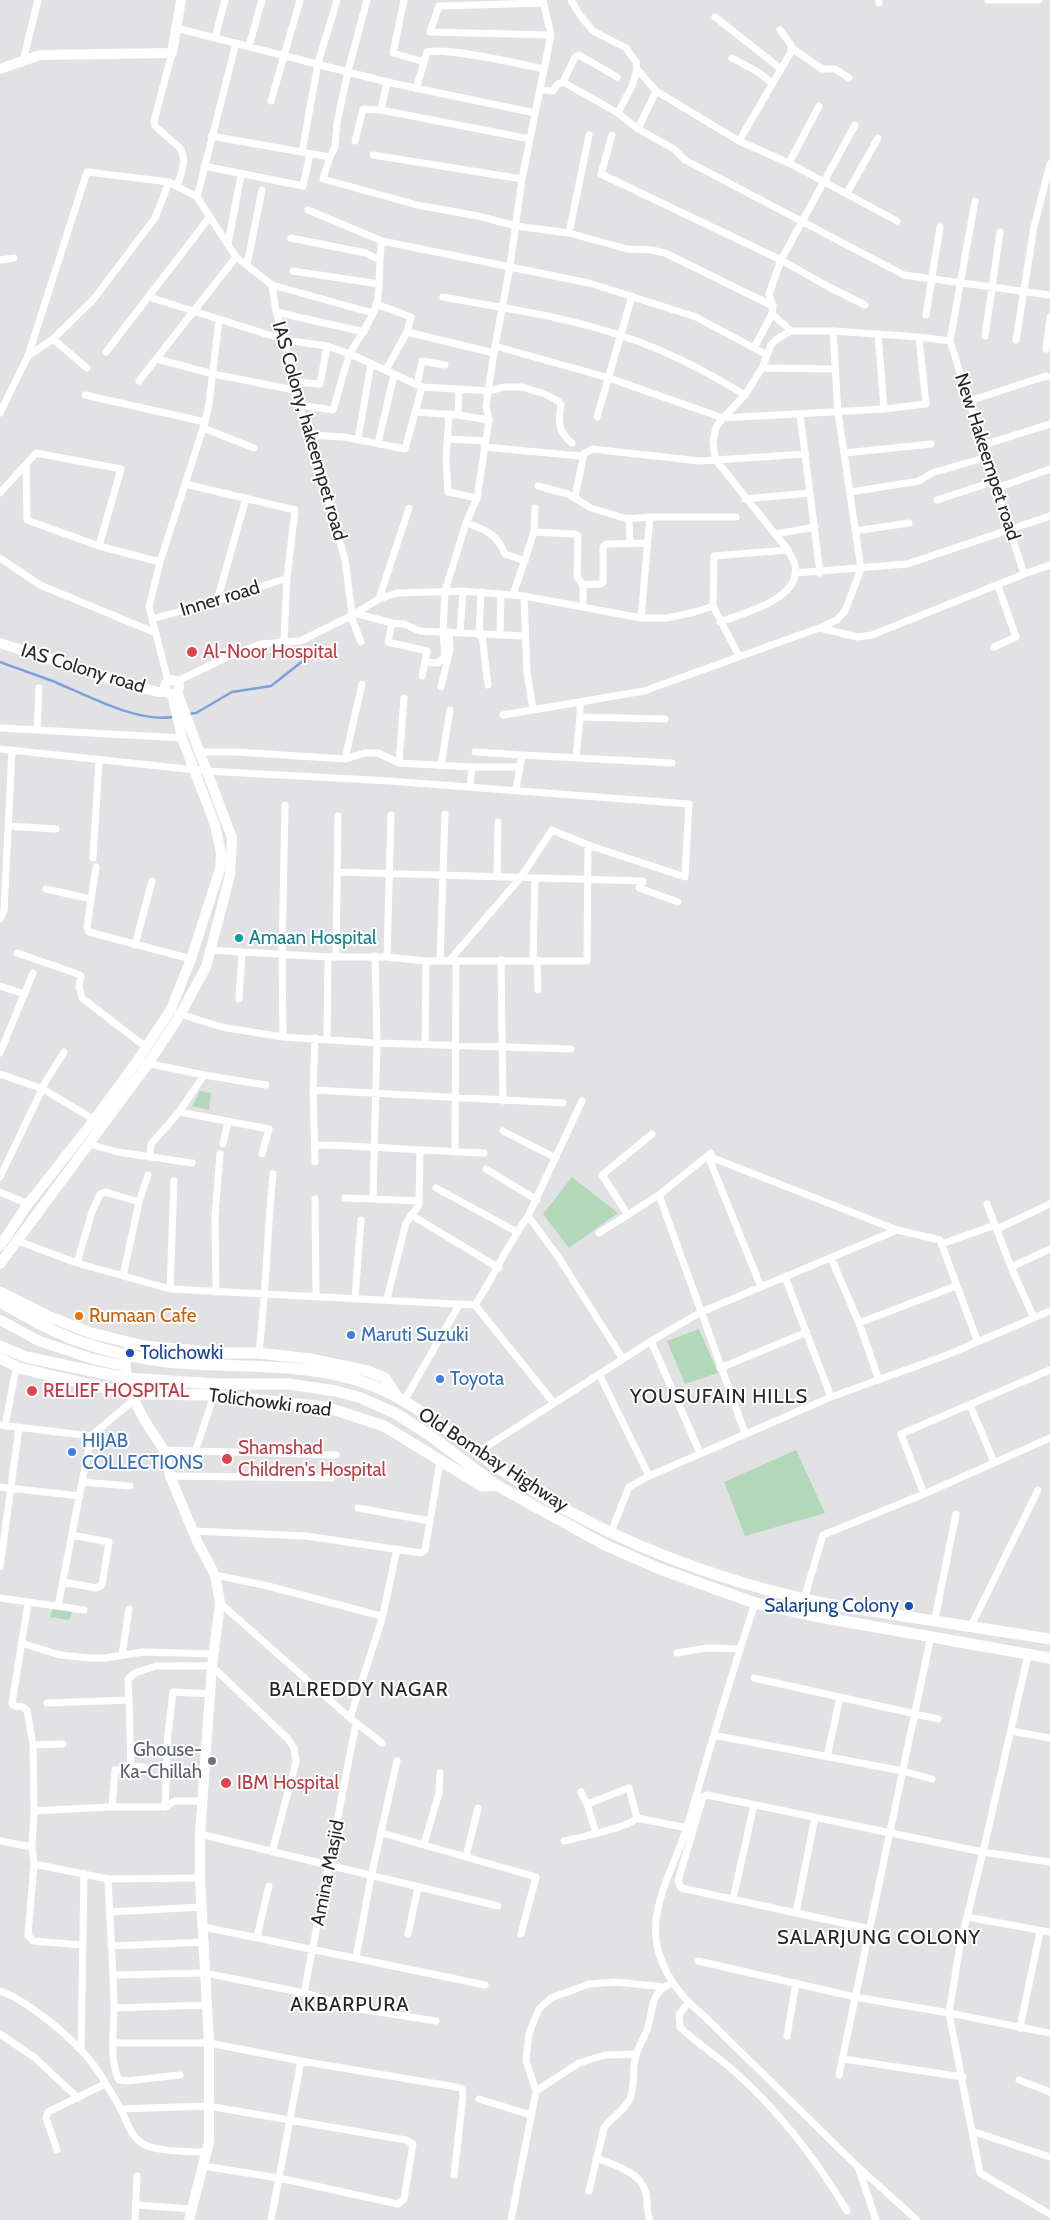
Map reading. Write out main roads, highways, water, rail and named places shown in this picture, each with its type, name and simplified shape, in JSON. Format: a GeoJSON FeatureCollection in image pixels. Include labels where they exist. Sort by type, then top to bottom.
{"type":"FeatureCollection","features":[{"type":"Feature","properties":{"kind":"main road"},"geometry":{"type":"LineString","coordinates":[[0,1292],[48,1316],[91,1333],[144,1346],[220,1353],[259,1353],[310,1359],[368,1371],[385,1378],[401,1400]]}},
{"type":"Feature","properties":{"kind":"main road"},"geometry":{"type":"LineString","coordinates":[[0,1304],[58,1333],[123,1354],[176,1363],[262,1366],[324,1373],[377,1387],[401,1400]]}},
{"type":"Feature","properties":{"kind":"main road"},"geometry":{"type":"LineString","coordinates":[[0,1346],[26,1356],[125,1378],[216,1384],[288,1384],[336,1391],[361,1398],[395,1413],[428,1434],[496,1485]]}},
{"type":"Feature","properties":{"kind":"main road","name":"Tolichowki road"},"geometry":{"type":"LineString","coordinates":[[0,1358],[19,1368],[133,1397],[214,1395],[326,1407],[384,1426],[482,1486],[496,1485]]}},
{"type":"Feature","properties":{"kind":"main road","name":"Old Bombay Highway"},"geometry":{"type":"LineString","coordinates":[[401,1400],[500,1469],[562,1507],[611,1532],[665,1556],[711,1572],[804,1599],[1050,1639]]}},
{"type":"Feature","properties":{"kind":"main road","name":"Old Bombay Highway"},"geometry":{"type":"LineString","coordinates":[[496,1485],[605,1545],[660,1570],[755,1603],[1050,1658]]}},
{"type":"Feature","properties":{"kind":"waterway"},"geometry":{"type":"LineString","coordinates":[[189,714],[196,713],[232,692],[271,686],[304,660]]}},
{"type":"Feature","properties":{"kind":"waterway"},"geometry":{"type":"LineString","coordinates":[[0,662],[55,682],[113,707],[144,716],[173,717]]}},
{"type":"Feature","properties":{"kind":"place","name":"Al-Noor Hospital"},"geometry":{"type":"Point","coordinates":[192,652]}},
{"type":"Feature","properties":{"kind":"place","name":"Amaan Hospital"},"geometry":{"type":"Point","coordinates":[239,938]}},
{"type":"Feature","properties":{"kind":"place","name":"Rumaan Cafe"},"geometry":{"type":"Point","coordinates":[79,1316]}},
{"type":"Feature","properties":{"kind":"place","name":"Maruti Suzuki"},"geometry":{"type":"Point","coordinates":[351,1335]}},
{"type":"Feature","properties":{"kind":"place","name":"Tolichowki"},"geometry":{"type":"Point","coordinates":[130,1353]}},
{"type":"Feature","properties":{"kind":"place","name":"Toyota"},"geometry":{"type":"Point","coordinates":[440,1379]}},
{"type":"Feature","properties":{"kind":"place","name":"RELIEF HOSPITAL"},"geometry":{"type":"Point","coordinates":[32,1391]}},
{"type":"Feature","properties":{"kind":"place","name":"HIJAB COLLECTIONS"},"geometry":{"type":"Point","coordinates":[72,1452]}},
{"type":"Feature","properties":{"kind":"place","name":"Shamshad Children's Hospital"},"geometry":{"type":"Point","coordinates":[227,1459]}},
{"type":"Feature","properties":{"kind":"place","name":"Salarjung Colony"},"geometry":{"type":"Point","coordinates":[909,1606]}},
{"type":"Feature","properties":{"kind":"place","name":"Ghouse- Ka-Chillah"},"geometry":{"type":"Point","coordinates":[212,1761]}},
{"type":"Feature","properties":{"kind":"place","name":"IBM Hospital"},"geometry":{"type":"Point","coordinates":[226,1783]}},
{"type":"Feature","properties":{"kind":"district","name":"YOUSUFAIN HILLS"},"geometry":{"type":"Point","coordinates":[719,1397]}},
{"type":"Feature","properties":{"kind":"district","name":"BALREDDY NAGAR"},"geometry":{"type":"Point","coordinates":[359,1690]}},
{"type":"Feature","properties":{"kind":"district","name":"SALARJUNG COLONY"},"geometry":{"type":"Point","coordinates":[879,1938]}},
{"type":"Feature","properties":{"kind":"district","name":"AKBARPURA"},"geometry":{"type":"Point","coordinates":[350,2005]}}]}
